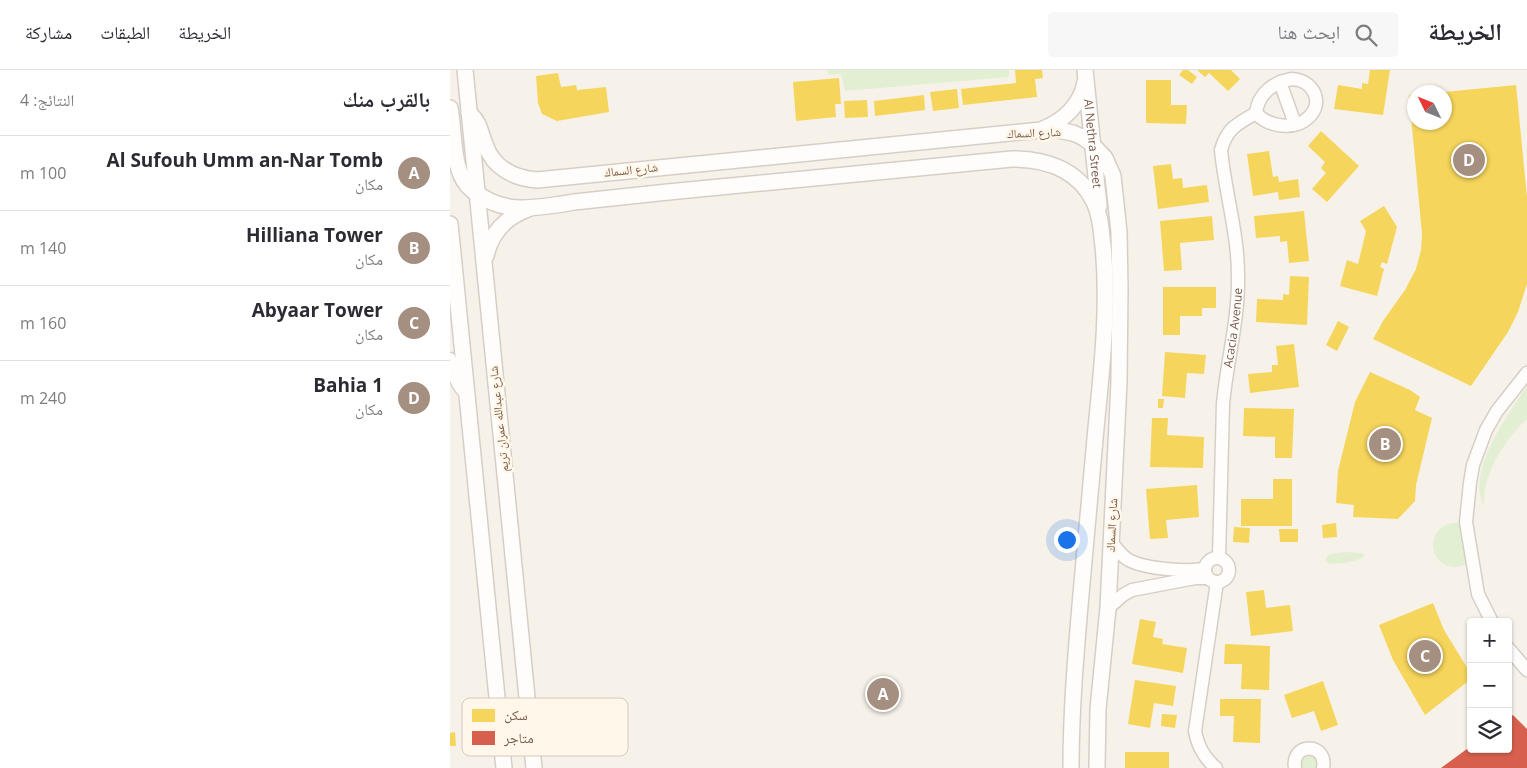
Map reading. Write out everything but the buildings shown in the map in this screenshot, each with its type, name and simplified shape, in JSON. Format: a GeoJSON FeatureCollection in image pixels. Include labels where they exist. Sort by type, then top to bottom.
{"type":"FeatureCollection","features":[{"type":"Feature","properties":{"kind":"street","name":"شارع عبدالله عمران تريم"},"geometry":{"type":"LineString","coordinates":[[465,70],[527,698]]}},
{"type":"Feature","properties":{"kind":"street"},"geometry":{"type":"LineString","coordinates":[[1040,130],[1055,124],[1075,106],[1084,86],[1086,73]]}},
{"type":"Feature","properties":{"kind":"street","name":"Al Nethra Street"},"geometry":{"type":"LineString","coordinates":[[1086,73],[1091,143],[1100,218]]}},
{"type":"Feature","properties":{"kind":"street"},"geometry":{"type":"LineString","coordinates":[[1292,79],[1304,81],[1309,85],[1316,101],[1312,113],[1305,121],[1288,125],[1274,124],[1261,119],[1256,114],[1263,94],[1280,82],[1292,79]]}},
{"type":"Feature","properties":{"kind":"street"},"geometry":{"type":"LineString","coordinates":[[1280,82],[1295,124]]}},
{"type":"Feature","properties":{"kind":"street","name":"شارع السماك"},"geometry":{"type":"LineString","coordinates":[[450,108],[459,172],[463,181],[491,202],[506,207],[536,207],[649,194],[1012,159],[1042,161],[1057,166],[1068,172],[1083,186],[1094,201],[1100,218],[1105,304],[1103,358],[1076,651],[1071,726],[1071,768]]}},
{"type":"Feature","properties":{"kind":"street","name":"شارع السماك"},"geometry":{"type":"LineString","coordinates":[[469,113],[476,119],[485,146],[491,157],[500,167],[524,179],[537,180],[1040,130],[1057,130],[1073,133],[1091,143],[1105,158],[1113,176],[1119,232],[1120,288],[1119,382],[1108,608],[1098,709],[1098,768]]}},
{"type":"Feature","properties":{"kind":"street","name":"Acacia Avenue"},"geometry":{"type":"LineString","coordinates":[[1219,558],[1223,404],[1236,314],[1238,274],[1237,253],[1221,150],[1224,139],[1230,130],[1256,114]]}},
{"type":"Feature","properties":{"kind":"street"},"geometry":{"type":"LineString","coordinates":[[484,263],[488,247],[495,232],[506,220],[520,212],[536,207]]}},
{"type":"Feature","properties":{"kind":"street"},"geometry":{"type":"LineString","coordinates":[[450,224],[497,698]]}},
{"type":"Feature","properties":{"kind":"street"},"geometry":{"type":"LineString","coordinates":[[450,359],[459,386],[466,394]]}},
{"type":"Feature","properties":{"kind":"street"},"geometry":{"type":"LineString","coordinates":[[1490,618],[1478,594],[1466,522],[1470,483],[1473,465],[1486,430],[1527,372]]}},
{"type":"Feature","properties":{"kind":"street"},"geometry":{"type":"LineString","coordinates":[[1111,542],[1125,558],[1145,566],[1188,570],[1210,576],[1225,578],[1229,570],[1225,561],[1219,558],[1210,561],[1210,576],[1195,731],[1201,752],[1216,768]]}},
{"type":"Feature","properties":{"kind":"street"},"geometry":{"type":"LineString","coordinates":[[1108,608],[1132,590],[1210,576]]}},
{"type":"Feature","properties":{"kind":"street"},"geometry":{"type":"LineString","coordinates":[[1512,653],[1527,670]]}},
{"type":"Feature","properties":{"kind":"street"},"geometry":{"type":"LineString","coordinates":[[1294,768],[1295,758],[1298,754],[1302,750],[1311,748],[1320,753],[1324,762],[1323,768]]}},
{"type":"Feature","properties":{"kind":"green space"},"geometry":{"type":"Polygon","coordinates":[[[827,70],[1009,70],[1009,77],[845,91],[841,74],[828,75],[827,70]]]}},
{"type":"Feature","properties":{"kind":"green space"},"geometry":{"type":"Polygon","coordinates":[[[1527,386],[1527,419],[1514,433],[1496,459],[1488,477],[1484,506],[1480,492],[1480,477],[1485,460],[1500,427],[1527,386]]]}},
{"type":"Feature","properties":{"kind":"green space"},"geometry":{"type":"Polygon","coordinates":[[[1455,523],[1467,527],[1473,533],[1477,545],[1473,557],[1467,563],[1455,567],[1443,563],[1437,557],[1433,545],[1437,533],[1443,527],[1455,523]]]}},
{"type":"Feature","properties":{"kind":"green space"},"geometry":{"type":"Polygon","coordinates":[[[1343,552],[1363,553],[1365,556],[1344,563],[1330,564],[1326,561],[1330,554],[1343,552]]]}},
{"type":"Feature","properties":{"kind":"green space"},"geometry":{"type":"Polygon","coordinates":[[[1308,754],[1314,755],[1318,760],[1316,768],[1301,768],[1300,765],[1303,757],[1308,754]]]}},
{"type":"Feature","properties":{"kind":"place","name":"Bahia 1"},"geometry":{"type":"Point","coordinates":[1469,160]}},
{"type":"Feature","properties":{"kind":"place","name":"Hilliana Tower"},"geometry":{"type":"Point","coordinates":[1385,444]}},
{"type":"Feature","properties":{"kind":"place","name":"Abyaar Tower"},"geometry":{"type":"Point","coordinates":[1425,656]}},
{"type":"Feature","properties":{"kind":"place","name":"Al Sufouh Umm an-Nar Tomb"},"geometry":{"type":"Point","coordinates":[883,694]}}]}
